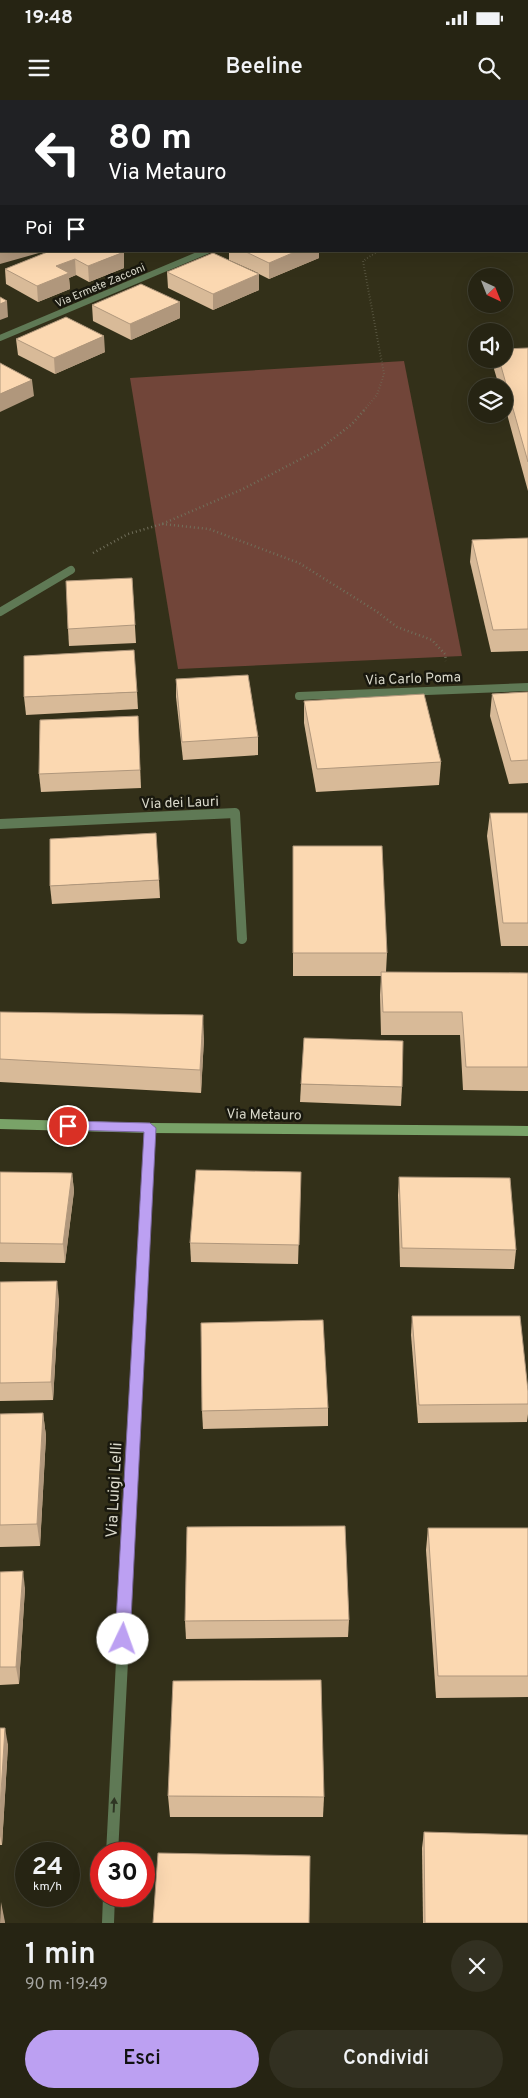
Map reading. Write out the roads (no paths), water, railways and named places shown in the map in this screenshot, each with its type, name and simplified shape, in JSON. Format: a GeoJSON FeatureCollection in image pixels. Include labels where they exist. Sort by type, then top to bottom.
{"type":"FeatureCollection","features":[{"type":"Feature","properties":{"kind":"street","name":"Via Ermete Zacconi"},"geometry":{"type":"LineString","coordinates":[[0,338],[206,252]]}},
{"type":"Feature","properties":{"kind":"street"},"geometry":{"type":"LineString","coordinates":[[0,612],[71,570]]}},
{"type":"Feature","properties":{"kind":"street","name":"Via Carlo Poma"},"geometry":{"type":"LineString","coordinates":[[299,696],[528,687]]}},
{"type":"Feature","properties":{"kind":"street","name":"Via dei Lauri"},"geometry":{"type":"LineString","coordinates":[[0,824],[236,813],[242,939]]}},
{"type":"Feature","properties":{"kind":"street","name":"Via Metauro"},"geometry":{"type":"LineString","coordinates":[[0,1124],[150,1128],[528,1131]]}},
{"type":"Feature","properties":{"kind":"street","name":"Via Luigi Lelli"},"geometry":{"type":"LineString","coordinates":[[113,1842],[150,1128]]}},
{"type":"Feature","properties":{"kind":"street"},"geometry":{"type":"LineString","coordinates":[[108,1923],[109,1907]]}}]}
